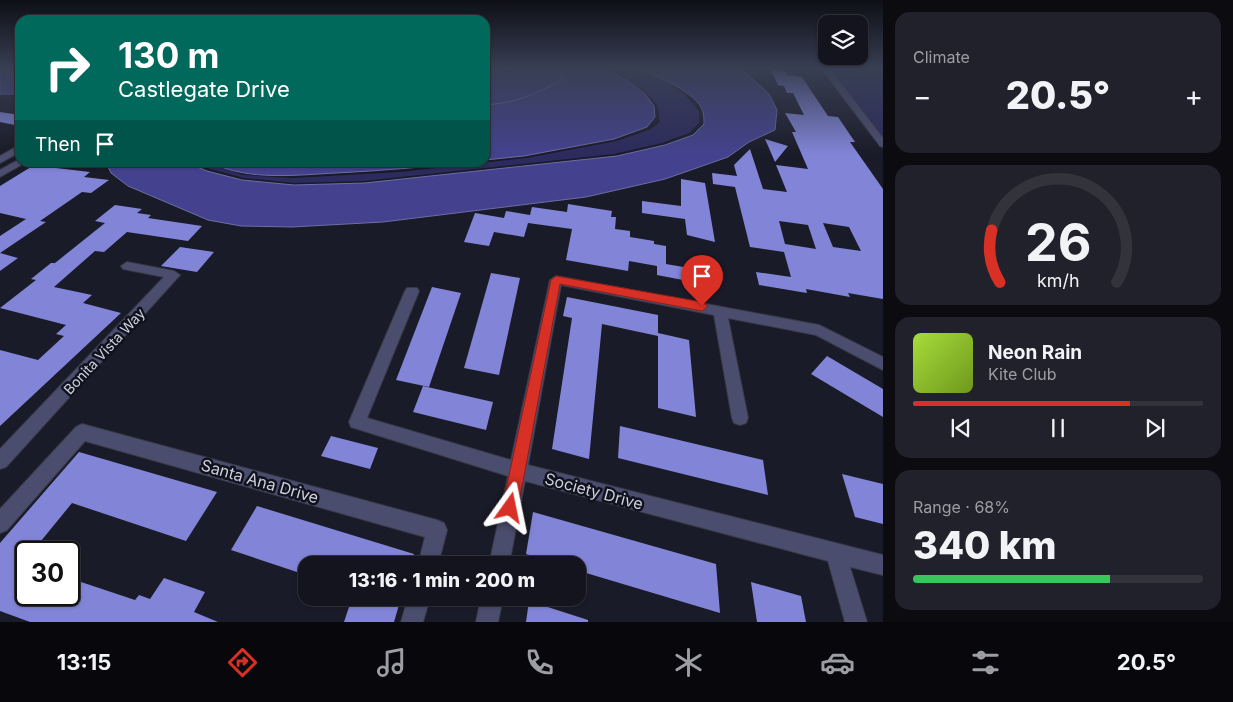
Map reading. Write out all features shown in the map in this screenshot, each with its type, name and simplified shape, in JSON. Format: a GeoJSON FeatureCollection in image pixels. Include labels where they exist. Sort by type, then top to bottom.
{"type":"FeatureCollection","features":[{"type":"Feature","properties":{"kind":"street"},"geometry":{"type":"LineString","coordinates":[[847,97],[883,144]]}},
{"type":"Feature","properties":{"kind":"street"},"geometry":{"type":"LineString","coordinates":[[0,160],[15,151]]}},
{"type":"Feature","properties":{"kind":"street"},"geometry":{"type":"LineString","coordinates":[[0,174],[15,165]]}},
{"type":"Feature","properties":{"kind":"street","name":"Bonita Vista Way"},"geometry":{"type":"LineString","coordinates":[[0,461],[174,275],[127,266]]}},
{"type":"Feature","properties":{"kind":"street"},"geometry":{"type":"LineString","coordinates":[[500,556],[556,280],[820,330],[883,364]]}},
{"type":"Feature","properties":{"kind":"street","name":"Society Drive"},"geometry":{"type":"LineString","coordinates":[[412,292],[357,422],[518,471],[883,565]]}},
{"type":"Feature","properties":{"kind":"street"},"geometry":{"type":"LineString","coordinates":[[720,310],[740,418]]}},
{"type":"Feature","properties":{"kind":"street","name":"Santa Ana Drive"},"geometry":{"type":"LineString","coordinates":[[0,522],[82,432],[437,530],[430,556]]}},
{"type":"Feature","properties":{"kind":"street"},"geometry":{"type":"LineString","coordinates":[[836,554],[856,622]]}},
{"type":"Feature","properties":{"kind":"street"},"geometry":{"type":"LineString","coordinates":[[412,622],[417,606]]}},
{"type":"Feature","properties":{"kind":"street"},"geometry":{"type":"LineString","coordinates":[[487,622],[490,606]]}},
{"type":"Feature","properties":{"kind":"shaded area"},"geometry":{"type":"Polygon","coordinates":[[[490,97],[523,97],[515,100],[490,104],[490,97]]]}},
{"type":"Feature","properties":{"kind":"shaded area"},"geometry":{"type":"Polygon","coordinates":[[[647,97],[654,106],[655,117],[647,127],[614,139],[524,156],[490,159],[490,104],[524,98],[647,97]]]}},
{"type":"Feature","properties":{"kind":"shaded area"},"geometry":{"type":"Polygon","coordinates":[[[651,97],[687,97],[699,111],[699,123],[689,133],[662,143],[614,154],[364,181],[295,183],[244,178],[205,167],[218,167],[243,175],[293,178],[400,172],[445,167],[490,167],[490,162],[526,158],[617,141],[651,129],[660,122],[658,108],[651,97]]]}},
{"type":"Feature","properties":{"kind":"shaded area"},"geometry":{"type":"Polygon","coordinates":[[[692,97],[771,97],[777,110],[775,130],[749,142],[728,157],[665,179],[586,197],[383,222],[292,227],[241,226],[208,220],[128,186],[111,173],[108,167],[198,167],[242,180],[294,185],[365,183],[617,156],[665,145],[693,135],[704,124],[703,112],[692,97]]]}},
{"type":"Feature","properties":{"kind":"shaded area"},"geometry":{"type":"Polygon","coordinates":[[[852,97],[883,97],[883,139],[852,97]]]}},
{"type":"Feature","properties":{"kind":"shaded area"},"geometry":{"type":"Polygon","coordinates":[[[221,167],[416,167],[273,176],[221,167]]]}},
{"type":"Feature","properties":{"kind":"building"},"geometry":{"type":"Polygon","coordinates":[[[795,97],[815,97],[828,116],[838,117],[855,142],[850,142],[883,189],[883,299],[848,293],[850,297],[806,289],[807,293],[759,285],[756,272],[791,277],[784,252],[750,247],[735,187],[713,184],[712,173],[737,176],[734,165],[750,149],[763,189],[787,192],[776,165],[808,169],[792,132],[796,132],[785,113],[804,115],[795,97]],[[779,221],[785,244],[816,249],[808,225],[779,221]],[[823,223],[833,247],[861,251],[849,227],[823,223]]]}},
{"type":"Feature","properties":{"kind":"building"},"geometry":{"type":"Polygon","coordinates":[[[0,112],[15,114],[15,125],[0,122],[0,112]]]}},
{"type":"Feature","properties":{"kind":"building"},"geometry":{"type":"Polygon","coordinates":[[[765,139],[788,146],[775,162],[765,139]]]}},
{"type":"Feature","properties":{"kind":"building"},"geometry":{"type":"Polygon","coordinates":[[[31,167],[58,167],[56,168],[90,172],[84,177],[109,180],[91,193],[82,192],[40,221],[46,222],[0,253],[0,236],[26,219],[0,213],[0,186],[31,167]]]}},
{"type":"Feature","properties":{"kind":"building"},"geometry":{"type":"Polygon","coordinates":[[[681,179],[705,183],[715,242],[687,235],[685,219],[642,213],[642,201],[681,206],[681,179]]]}},
{"type":"Feature","properties":{"kind":"building"},"geometry":{"type":"Polygon","coordinates":[[[568,204],[612,211],[611,217],[616,217],[615,229],[630,231],[630,237],[654,241],[654,244],[666,246],[666,264],[712,272],[714,286],[657,275],[657,266],[629,261],[628,271],[566,260],[572,229],[528,223],[524,237],[494,232],[489,246],[464,242],[475,213],[504,218],[506,211],[530,215],[532,207],[567,212],[568,204]]]}},
{"type":"Feature","properties":{"kind":"building"},"geometry":{"type":"Polygon","coordinates":[[[115,205],[142,209],[137,213],[151,215],[148,218],[202,226],[188,241],[127,232],[104,252],[95,251],[54,287],[92,295],[83,303],[121,313],[0,426],[0,350],[38,360],[64,336],[56,334],[66,325],[0,308],[36,280],[31,279],[51,263],[55,263],[105,223],[95,221],[115,205]]]}},
{"type":"Feature","properties":{"kind":"building"},"geometry":{"type":"Polygon","coordinates":[[[180,247],[214,252],[197,272],[161,266],[180,247]]]}},
{"type":"Feature","properties":{"kind":"building"},"geometry":{"type":"Polygon","coordinates":[[[0,253],[18,258],[0,271],[0,253]]]}},
{"type":"Feature","properties":{"kind":"building"},"geometry":{"type":"Polygon","coordinates":[[[491,273],[520,278],[499,375],[464,368],[491,273]]]}},
{"type":"Feature","properties":{"kind":"building"},"geometry":{"type":"Polygon","coordinates":[[[432,287],[461,293],[429,387],[396,380],[432,287]]]}},
{"type":"Feature","properties":{"kind":"building"},"geometry":{"type":"Polygon","coordinates":[[[567,297],[658,315],[658,333],[689,340],[696,417],[658,408],[658,336],[602,324],[589,459],[552,449],[572,318],[563,316],[567,297]]]}},
{"type":"Feature","properties":{"kind":"building"},"geometry":{"type":"Polygon","coordinates":[[[827,356],[883,389],[883,417],[811,374],[827,356]]]}},
{"type":"Feature","properties":{"kind":"building"},"geometry":{"type":"Polygon","coordinates":[[[423,386],[493,402],[486,430],[413,412],[423,386]]]}},
{"type":"Feature","properties":{"kind":"building"},"geometry":{"type":"Polygon","coordinates":[[[620,426],[763,460],[768,495],[618,458],[620,426]]]}},
{"type":"Feature","properties":{"kind":"building"},"geometry":{"type":"Polygon","coordinates":[[[331,436],[378,448],[370,469],[321,456],[331,436]]]}},
{"type":"Feature","properties":{"kind":"building"},"geometry":{"type":"Polygon","coordinates":[[[79,452],[217,492],[186,541],[72,503],[41,541],[15,541],[15,606],[80,606],[80,582],[135,600],[139,595],[150,599],[164,578],[205,592],[194,612],[218,622],[30,622],[0,611],[0,543],[79,452]]]}},
{"type":"Feature","properties":{"kind":"building"},"geometry":{"type":"Polygon","coordinates":[[[842,474],[883,484],[883,524],[855,517],[842,474]]]}},
{"type":"Feature","properties":{"kind":"building"},"geometry":{"type":"Polygon","coordinates":[[[257,506],[414,554],[413,556],[298,556],[298,572],[231,550],[257,506]]]}},
{"type":"Feature","properties":{"kind":"building"},"geometry":{"type":"Polygon","coordinates":[[[533,512],[716,564],[720,613],[586,573],[586,556],[532,556],[526,554],[533,512]]]}},
{"type":"Feature","properties":{"kind":"building"},"geometry":{"type":"Polygon","coordinates":[[[751,582],[801,596],[806,622],[757,622],[751,582]]]}},
{"type":"Feature","properties":{"kind":"building"},"geometry":{"type":"Polygon","coordinates":[[[349,606],[399,606],[394,622],[344,622],[349,606]]]}},
{"type":"Feature","properties":{"kind":"building"},"geometry":{"type":"Polygon","coordinates":[[[528,606],[545,606],[588,620],[588,622],[526,622],[528,606]]]}},
{"type":"Feature","properties":{"kind":"route"},"geometry":{"type":"LineString","coordinates":[[510,508],[556,280],[702,306]]}}]}
